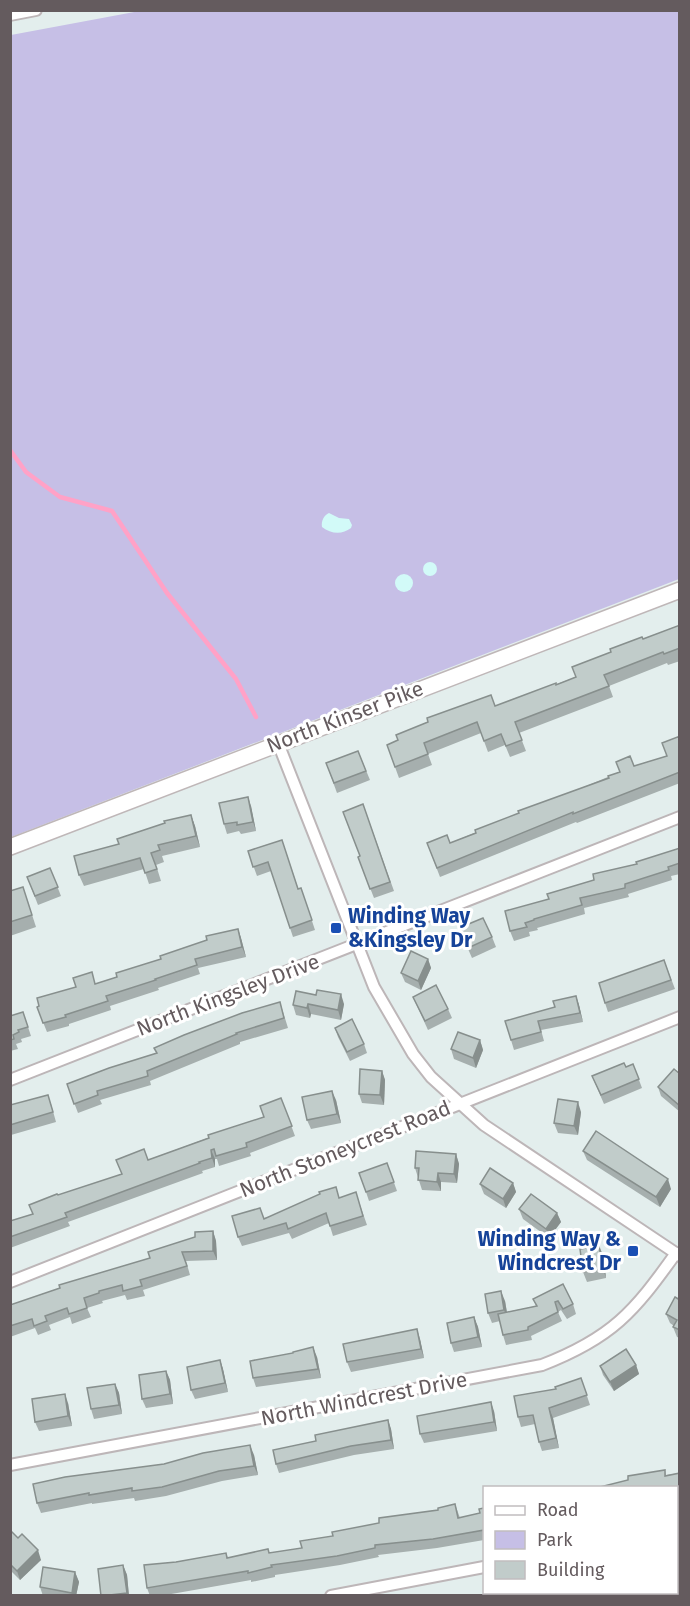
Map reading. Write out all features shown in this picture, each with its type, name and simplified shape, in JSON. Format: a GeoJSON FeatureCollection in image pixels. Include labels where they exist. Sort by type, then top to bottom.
{"type":"FeatureCollection","features":[{"type":"Feature","properties":{"kind":"street"},"geometry":{"type":"LineString","coordinates":[[10,15],[36,10]]}},
{"type":"Feature","properties":{"kind":"street","name":"North Kinser Pike"},"geometry":{"type":"LineString","coordinates":[[10,847],[680,590]]}},
{"type":"Feature","properties":{"kind":"street"},"geometry":{"type":"LineString","coordinates":[[278,743],[375,987],[399,1032],[431,1077],[459,1104],[506,1141],[678,1254]]}},
{"type":"Feature","properties":{"kind":"street","name":"North Kingsley Drive"},"geometry":{"type":"LineString","coordinates":[[10,1080],[680,817]]}},
{"type":"Feature","properties":{"kind":"street","name":"North Stoneycrest Road"},"geometry":{"type":"LineString","coordinates":[[10,1282],[680,1017]]}},
{"type":"Feature","properties":{"kind":"street","name":"North Windcrest Drive"},"geometry":{"type":"LineString","coordinates":[[10,1465],[542,1365],[584,1347],[612,1329],[640,1302],[678,1254]]}},
{"type":"Feature","properties":{"kind":"street"},"geometry":{"type":"LineString","coordinates":[[331,1596],[483,1567]]}},
{"type":"Feature","properties":{"kind":"green space"},"geometry":{"type":"Polygon","coordinates":[[[145,10],[679,11],[679,579],[11,837],[11,35],[145,10]]]}},
{"type":"Feature","properties":{"kind":"sand"},"geometry":{"type":"Polygon","coordinates":[[[329,513],[339,518],[349,519],[351,528],[336,533],[322,527],[323,518],[329,513]]]}},
{"type":"Feature","properties":{"kind":"sand"},"geometry":{"type":"Polygon","coordinates":[[[427,562],[433,562],[437,569],[433,576],[427,576],[423,572],[423,566],[427,562]]]}},
{"type":"Feature","properties":{"kind":"sand"},"geometry":{"type":"Polygon","coordinates":[[[404,574],[410,577],[413,583],[410,589],[404,592],[398,589],[395,583],[398,577],[404,574]]]}},
{"type":"Feature","properties":{"kind":"building"},"geometry":{"type":"Polygon","coordinates":[[[680,625],[680,648],[664,654],[663,652],[604,675],[609,686],[515,722],[522,740],[506,746],[501,734],[484,741],[477,722],[424,743],[428,754],[395,767],[387,745],[398,740],[396,735],[428,722],[427,718],[491,695],[495,706],[556,683],[556,685],[576,677],[572,667],[611,652],[610,649],[680,625]]]}},
{"type":"Feature","properties":{"kind":"building"},"geometry":{"type":"Polygon","coordinates":[[[680,736],[680,772],[573,814],[573,812],[437,868],[427,843],[447,835],[450,843],[476,833],[475,830],[519,813],[518,811],[609,778],[608,776],[620,772],[616,762],[630,756],[634,766],[667,756],[662,743],[680,736]]]}},
{"type":"Feature","properties":{"kind":"building"},"geometry":{"type":"Polygon","coordinates":[[[358,751],[366,771],[334,783],[326,763],[358,751]]]}},
{"type":"Feature","properties":{"kind":"building"},"geometry":{"type":"Polygon","coordinates":[[[248,797],[253,822],[237,825],[237,822],[224,824],[219,803],[248,797]]]}},
{"type":"Feature","properties":{"kind":"building"},"geometry":{"type":"Polygon","coordinates":[[[363,804],[390,882],[370,889],[343,812],[363,804]]]}},
{"type":"Feature","properties":{"kind":"building"},"geometry":{"type":"Polygon","coordinates":[[[191,815],[196,836],[158,845],[160,850],[151,853],[157,869],[145,873],[140,858],[79,875],[74,856],[119,844],[117,839],[165,823],[164,821],[191,815]]]}},
{"type":"Feature","properties":{"kind":"building"},"geometry":{"type":"Polygon","coordinates":[[[282,840],[298,889],[301,888],[312,920],[290,928],[268,862],[253,867],[248,851],[282,840]]]}},
{"type":"Feature","properties":{"kind":"building"},"geometry":{"type":"Polygon","coordinates":[[[680,848],[680,863],[668,867],[669,870],[625,884],[625,888],[580,898],[582,905],[534,919],[525,923],[527,927],[510,931],[505,911],[549,899],[547,894],[594,880],[593,874],[637,864],[636,862],[680,848]]]}},
{"type":"Feature","properties":{"kind":"building"},"geometry":{"type":"Polygon","coordinates":[[[50,868],[58,887],[35,896],[27,877],[50,868]]]}},
{"type":"Feature","properties":{"kind":"building"},"geometry":{"type":"Polygon","coordinates":[[[23,887],[32,915],[10,922],[10,891],[23,887]]]}},
{"type":"Feature","properties":{"kind":"building"},"geometry":{"type":"Polygon","coordinates":[[[483,918],[492,937],[468,948],[459,928],[483,918]]]}},
{"type":"Feature","properties":{"kind":"building"},"geometry":{"type":"Polygon","coordinates":[[[238,929],[242,947],[195,959],[197,965],[106,996],[108,1001],[43,1023],[37,1007],[39,1006],[37,998],[76,987],[73,978],[92,972],[95,984],[117,977],[116,973],[161,959],[160,956],[207,940],[206,936],[238,929]]]}},
{"type":"Feature","properties":{"kind":"building"},"geometry":{"type":"Polygon","coordinates":[[[411,951],[428,959],[418,981],[401,973],[411,951]]]}},
{"type":"Feature","properties":{"kind":"building"},"geometry":{"type":"Polygon","coordinates":[[[664,960],[671,980],[605,1003],[599,983],[664,960]]]}},
{"type":"Feature","properties":{"kind":"building"},"geometry":{"type":"Polygon","coordinates":[[[436,985],[448,1009],[425,1021],[413,997],[436,985]]]}},
{"type":"Feature","properties":{"kind":"building"},"geometry":{"type":"Polygon","coordinates":[[[317,990],[341,994],[338,1010],[308,1004],[307,1008],[293,1005],[296,991],[316,995],[317,990]]]}},
{"type":"Feature","properties":{"kind":"building"},"geometry":{"type":"Polygon","coordinates":[[[576,996],[580,1013],[538,1021],[541,1032],[511,1040],[505,1021],[555,1007],[553,1001],[576,996]]]}},
{"type":"Feature","properties":{"kind":"building"},"geometry":{"type":"Polygon","coordinates":[[[280,1002],[284,1018],[236,1033],[147,1071],[148,1076],[97,1091],[98,1095],[74,1104],[67,1084],[157,1053],[154,1048],[184,1035],[242,1013],[280,1002]]]}},
{"type":"Feature","properties":{"kind":"building"},"geometry":{"type":"Polygon","coordinates":[[[23,1012],[28,1027],[18,1030],[19,1032],[13,1035],[14,1039],[10,1040],[10,1016],[23,1012]]]}},
{"type":"Feature","properties":{"kind":"building"},"geometry":{"type":"Polygon","coordinates":[[[352,1019],[364,1044],[347,1052],[335,1028],[352,1019]]]}},
{"type":"Feature","properties":{"kind":"building"},"geometry":{"type":"Polygon","coordinates":[[[458,1032],[480,1040],[473,1058],[451,1049],[458,1032]]]}},
{"type":"Feature","properties":{"kind":"building"},"geometry":{"type":"Polygon","coordinates":[[[624,1063],[626,1067],[633,1064],[639,1079],[601,1095],[592,1076],[624,1063]]]}},
{"type":"Feature","properties":{"kind":"building"},"geometry":{"type":"Polygon","coordinates":[[[360,1069],[382,1071],[380,1095],[359,1094],[360,1069]]]}},
{"type":"Feature","properties":{"kind":"building"},"geometry":{"type":"Polygon","coordinates":[[[674,1069],[680,1074],[680,1106],[658,1087],[674,1069]]]}},
{"type":"Feature","properties":{"kind":"building"},"geometry":{"type":"Polygon","coordinates":[[[332,1091],[337,1114],[307,1120],[302,1097],[332,1091]]]}},
{"type":"Feature","properties":{"kind":"building"},"geometry":{"type":"Polygon","coordinates":[[[48,1095],[53,1112],[10,1125],[10,1105],[48,1095]]]}},
{"type":"Feature","properties":{"kind":"building"},"geometry":{"type":"Polygon","coordinates":[[[281,1098],[292,1126],[246,1143],[247,1147],[216,1156],[214,1149],[211,1150],[212,1158],[65,1213],[67,1217],[10,1237],[10,1221],[33,1214],[29,1205],[122,1174],[116,1160],[144,1149],[148,1160],[209,1138],[208,1135],[264,1117],[260,1106],[281,1098]]]}},
{"type":"Feature","properties":{"kind":"building"},"geometry":{"type":"Polygon","coordinates":[[[558,1099],[578,1102],[574,1126],[554,1123],[558,1099]]]}},
{"type":"Feature","properties":{"kind":"building"},"geometry":{"type":"Polygon","coordinates":[[[596,1131],[668,1179],[656,1197],[583,1151],[596,1131]]]}},
{"type":"Feature","properties":{"kind":"building"},"geometry":{"type":"Polygon","coordinates":[[[416,1151],[456,1154],[454,1174],[438,1173],[437,1182],[418,1180],[419,1168],[415,1168],[416,1151]]]}},
{"type":"Feature","properties":{"kind":"building"},"geometry":{"type":"Polygon","coordinates":[[[387,1163],[394,1182],[366,1192],[359,1173],[387,1163]]]}},
{"type":"Feature","properties":{"kind":"building"},"geometry":{"type":"Polygon","coordinates":[[[490,1168],[513,1183],[503,1199],[480,1184],[490,1168]]]}},
{"type":"Feature","properties":{"kind":"building"},"geometry":{"type":"Polygon","coordinates":[[[336,1187],[339,1198],[356,1192],[363,1216],[330,1226],[326,1213],[288,1229],[286,1223],[238,1237],[232,1216],[260,1208],[264,1219],[320,1194],[319,1192],[336,1187]]]}},
{"type":"Feature","properties":{"kind":"building"},"geometry":{"type":"Polygon","coordinates":[[[531,1194],[557,1213],[546,1229],[519,1209],[531,1194]]]}},
{"type":"Feature","properties":{"kind":"building"},"geometry":{"type":"Polygon","coordinates":[[[213,1231],[213,1251],[182,1252],[187,1266],[140,1280],[142,1286],[123,1291],[122,1285],[99,1291],[99,1293],[84,1298],[87,1308],[69,1314],[67,1308],[45,1316],[47,1321],[34,1326],[32,1319],[10,1326],[10,1305],[60,1288],[59,1285],[150,1258],[148,1252],[195,1237],[195,1232],[213,1231]]]}},
{"type":"Feature","properties":{"kind":"building"},"geometry":{"type":"Polygon","coordinates":[[[599,1246],[603,1269],[583,1272],[580,1249],[599,1246]]]}},
{"type":"Feature","properties":{"kind":"building"},"geometry":{"type":"Polygon","coordinates":[[[563,1284],[573,1304],[563,1309],[558,1301],[555,1302],[558,1312],[528,1327],[528,1330],[503,1335],[498,1314],[537,1306],[533,1299],[563,1284]]]}},
{"type":"Feature","properties":{"kind":"building"},"geometry":{"type":"Polygon","coordinates":[[[501,1291],[504,1310],[488,1313],[485,1294],[501,1291]]]}},
{"type":"Feature","properties":{"kind":"building"},"geometry":{"type":"Polygon","coordinates":[[[675,1297],[680,1300],[680,1330],[673,1327],[677,1320],[666,1314],[675,1297]]]}},
{"type":"Feature","properties":{"kind":"building"},"geometry":{"type":"Polygon","coordinates":[[[474,1317],[478,1337],[451,1343],[447,1323],[474,1317]]]}},
{"type":"Feature","properties":{"kind":"building"},"geometry":{"type":"Polygon","coordinates":[[[417,1329],[421,1349],[347,1362],[343,1344],[417,1329]]]}},
{"type":"Feature","properties":{"kind":"building"},"geometry":{"type":"Polygon","coordinates":[[[313,1347],[318,1369],[253,1378],[250,1361],[313,1347]]]}},
{"type":"Feature","properties":{"kind":"building"},"geometry":{"type":"Polygon","coordinates":[[[626,1349],[636,1365],[610,1382],[600,1366],[626,1349]]]}},
{"type":"Feature","properties":{"kind":"building"},"geometry":{"type":"Polygon","coordinates":[[[220,1360],[225,1383],[191,1390],[187,1367],[220,1360]]]}},
{"type":"Feature","properties":{"kind":"building"},"geometry":{"type":"Polygon","coordinates":[[[166,1371],[170,1394],[142,1399],[139,1375],[166,1371]]]}},
{"type":"Feature","properties":{"kind":"building"},"geometry":{"type":"Polygon","coordinates":[[[581,1378],[587,1395],[549,1408],[556,1438],[539,1442],[533,1415],[518,1417],[514,1396],[556,1389],[555,1387],[581,1378]]]}},
{"type":"Feature","properties":{"kind":"building"},"geometry":{"type":"Polygon","coordinates":[[[115,1384],[119,1405],[91,1409],[87,1388],[115,1384]]]}},
{"type":"Feature","properties":{"kind":"building"},"geometry":{"type":"Polygon","coordinates":[[[65,1394],[68,1416],[35,1422],[32,1399],[65,1394]]]}},
{"type":"Feature","properties":{"kind":"building"},"geometry":{"type":"Polygon","coordinates":[[[491,1402],[494,1422],[420,1434],[417,1416],[491,1402]]]}},
{"type":"Feature","properties":{"kind":"building"},"geometry":{"type":"Polygon","coordinates":[[[388,1420],[391,1440],[351,1446],[276,1464],[273,1450],[316,1441],[315,1435],[388,1420]]]}},
{"type":"Feature","properties":{"kind":"building"},"geometry":{"type":"Polygon","coordinates":[[[250,1445],[254,1466],[219,1471],[162,1487],[132,1491],[132,1488],[89,1495],[89,1493],[37,1503],[33,1484],[65,1477],[164,1464],[203,1453],[250,1445]]]}},
{"type":"Feature","properties":{"kind":"building"},"geometry":{"type":"Polygon","coordinates":[[[665,1470],[665,1476],[680,1473],[680,1490],[678,1490],[678,1486],[604,1486],[628,1480],[628,1476],[665,1470]]]}},
{"type":"Feature","properties":{"kind":"building"},"geometry":{"type":"Polygon","coordinates":[[[455,1504],[458,1518],[480,1513],[479,1509],[483,1508],[483,1530],[433,1539],[375,1545],[375,1548],[271,1565],[272,1567],[248,1573],[248,1571],[147,1588],[144,1565],[226,1553],[227,1558],[268,1549],[269,1553],[302,1548],[300,1541],[333,1536],[332,1532],[379,1523],[379,1518],[438,1510],[438,1508],[455,1504]]]}},
{"type":"Feature","properties":{"kind":"building"},"geometry":{"type":"Polygon","coordinates":[[[10,1530],[18,1538],[22,1534],[38,1550],[17,1571],[10,1564],[10,1530]]]}},
{"type":"Feature","properties":{"kind":"building"},"geometry":{"type":"Polygon","coordinates":[[[680,1561],[680,1596],[673,1596],[672,1594],[678,1594],[678,1562],[680,1561]]]}},
{"type":"Feature","properties":{"kind":"building"},"geometry":{"type":"Polygon","coordinates":[[[123,1565],[127,1593],[101,1596],[98,1569],[123,1565]]]}},
{"type":"Feature","properties":{"kind":"building"},"geometry":{"type":"Polygon","coordinates":[[[43,1567],[75,1572],[72,1593],[40,1587],[43,1567]]]}},
{"type":"Feature","properties":{"kind":"building"},"geometry":{"type":"Polygon","coordinates":[[[512,1594],[628,1594],[629,1596],[512,1596],[512,1594]]]}},
{"type":"Feature","properties":{"kind":"waterway"},"geometry":{"type":"LineString","coordinates":[[10,450],[26,472],[60,497],[112,511],[167,593],[236,679],[256,717]]}},
{"type":"Feature","properties":{"kind":"place","name":"Winding Way &Kingsley Dr"},"geometry":{"type":"Point","coordinates":[336,928]}},
{"type":"Feature","properties":{"kind":"place","name":"Winding Way & Windcrest Dr"},"geometry":{"type":"Point","coordinates":[633,1251]}}]}
